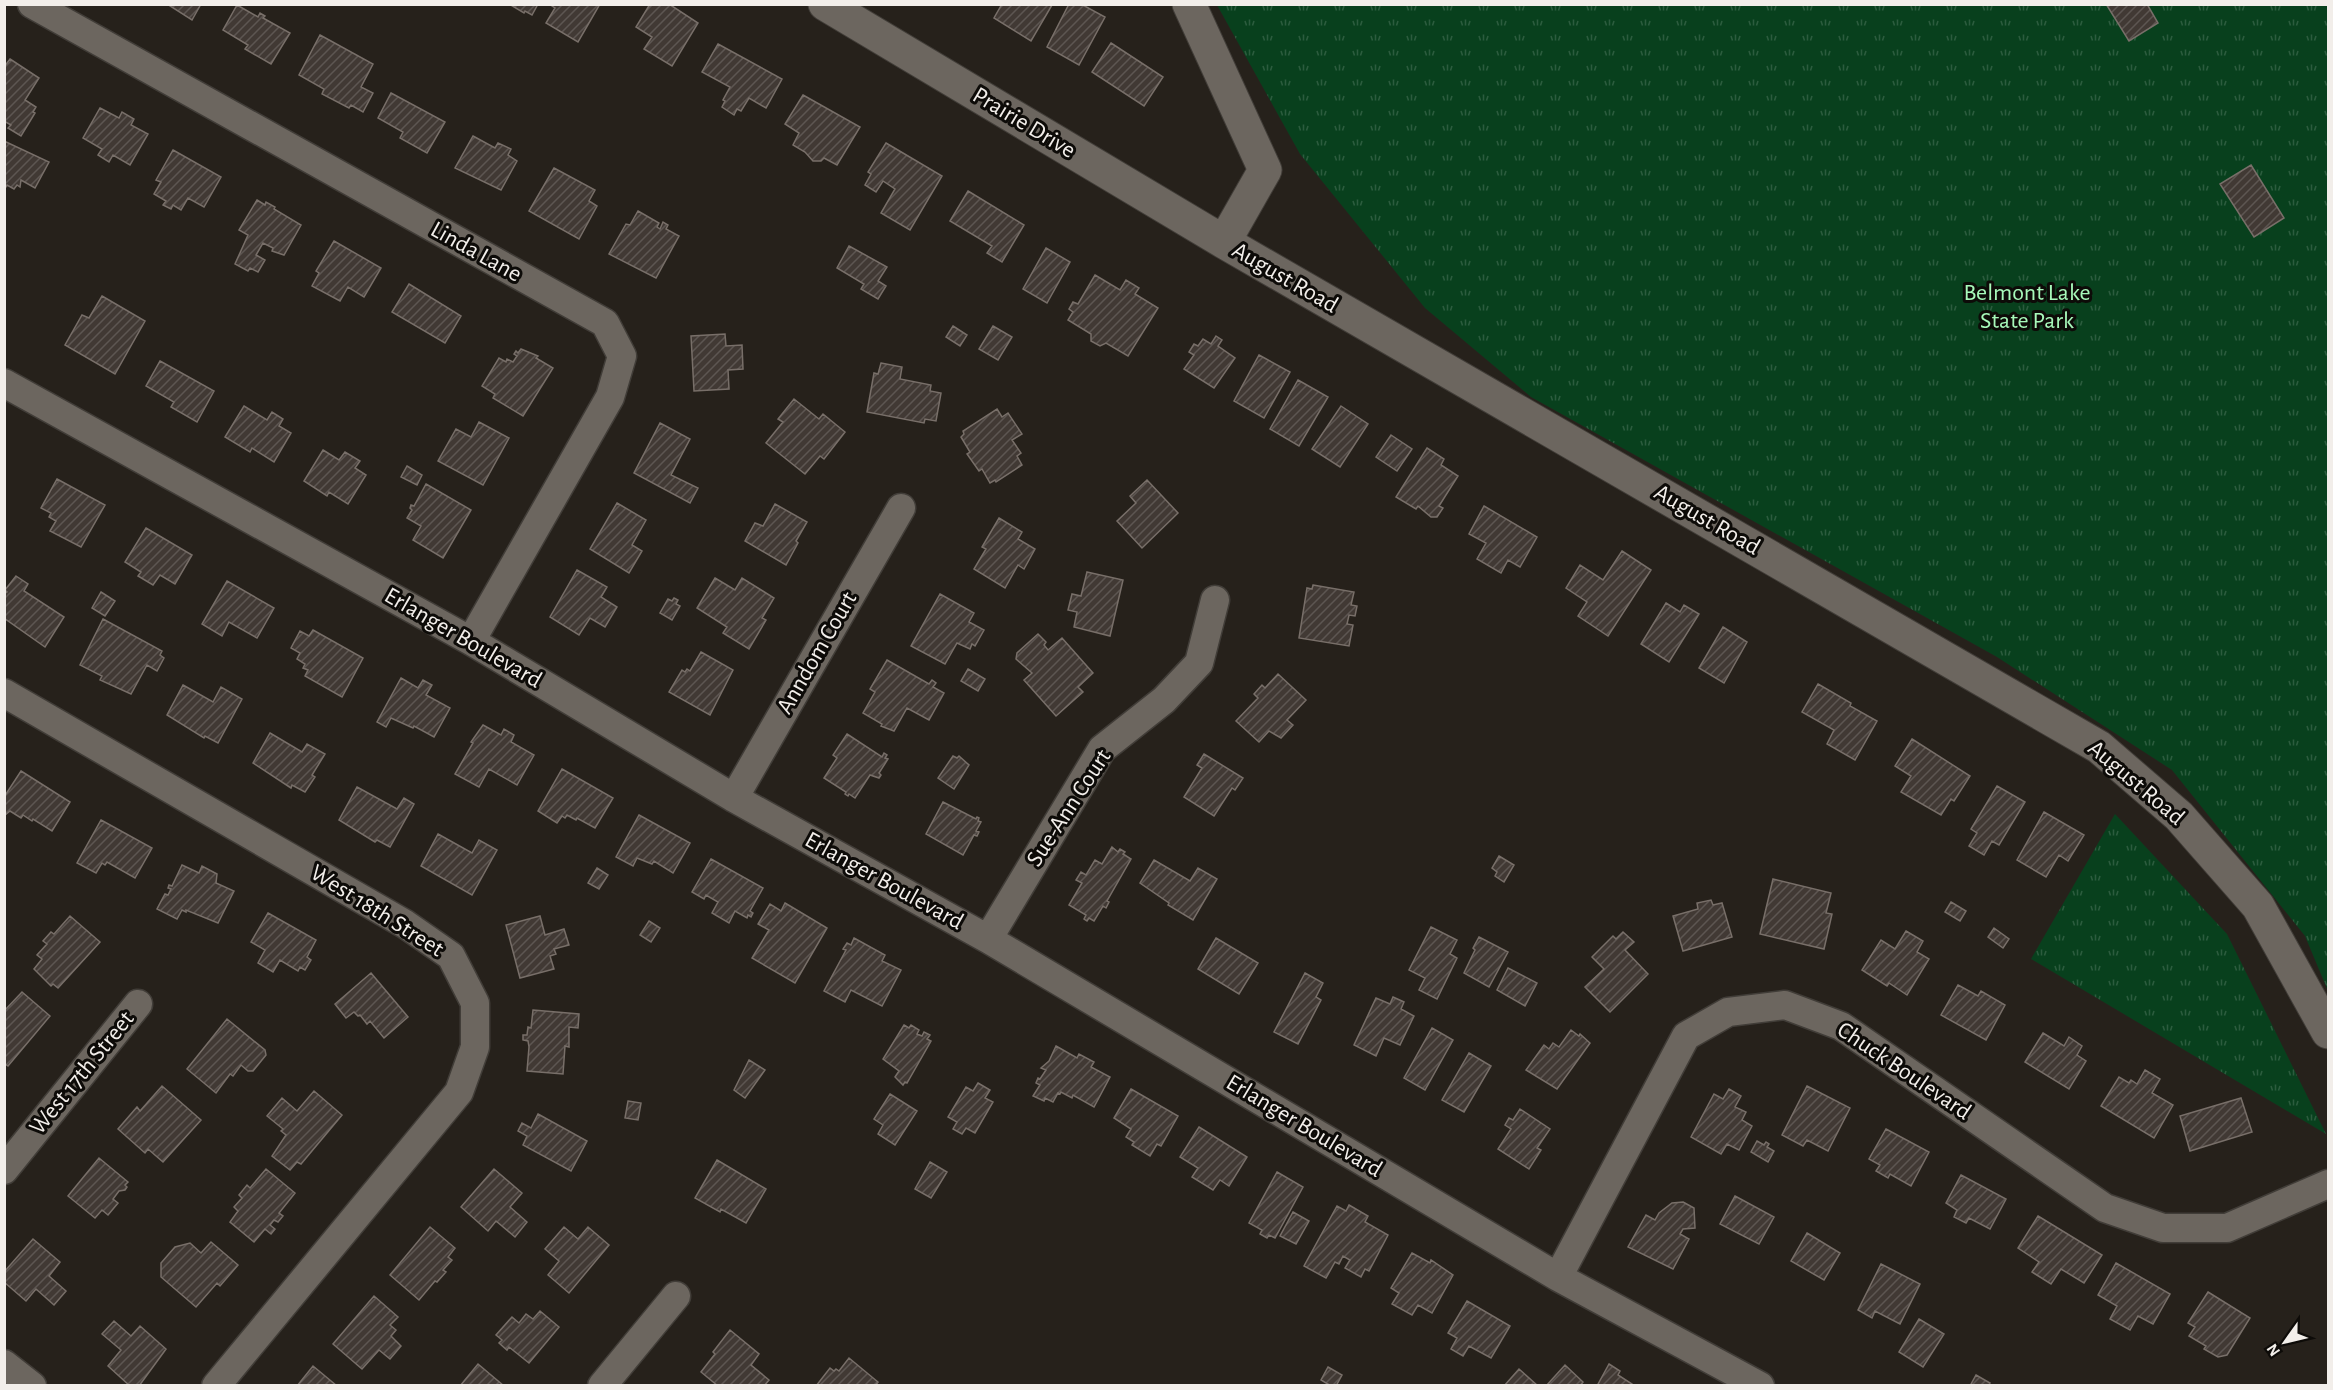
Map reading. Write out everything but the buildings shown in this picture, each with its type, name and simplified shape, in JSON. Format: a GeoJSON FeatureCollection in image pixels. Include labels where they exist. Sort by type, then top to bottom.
{"type":"FeatureCollection","features":[{"type":"Feature","properties":{"kind":"street","name":"Linda Lane"},"geometry":{"type":"LineString","coordinates":[[32,4],[605,323],[622,356],[610,397],[471,641]]}},
{"type":"Feature","properties":{"kind":"street","name":"Prairie Drive"},"geometry":{"type":"LineString","coordinates":[[825,4],[1224,242]]}},
{"type":"Feature","properties":{"kind":"street","name":"August Road"},"geometry":{"type":"LineString","coordinates":[[1190,4],[1265,170],[1224,242],[2099,747],[2178,816],[2258,906],[2328,1032]]}},
{"type":"Feature","properties":{"kind":"street","name":"Erlanger Boulevard"},"geometry":{"type":"LineString","coordinates":[[4,383],[471,641],[734,798],[988,939],[1558,1277],[1760,1386]]}},
{"type":"Feature","properties":{"kind":"street","name":"Anndom Court"},"geometry":{"type":"LineString","coordinates":[[734,798],[901,508]]}},
{"type":"Feature","properties":{"kind":"street","name":"Sue-Ann Court"},"geometry":{"type":"LineString","coordinates":[[988,939],[1102,749],[1164,700],[1199,663],[1215,600]]}},
{"type":"Feature","properties":{"kind":"street","name":"West 18th Street"},"geometry":{"type":"LineString","coordinates":[[4,693],[405,924],[451,956],[475,1003],[475,1047],[459,1092],[216,1386]]}},
{"type":"Feature","properties":{"kind":"street","name":"West 17th Street"},"geometry":{"type":"LineString","coordinates":[[4,1170],[138,1004]]}},
{"type":"Feature","properties":{"kind":"street","name":"Chuck Boulevard"},"geometry":{"type":"LineString","coordinates":[[1558,1277],[1686,1036],[1728,1012],[1785,1005],[1841,1026],[2105,1208],[2163,1228],[2227,1228],[2328,1184]]}},
{"type":"Feature","properties":{"kind":"street"},"geometry":{"type":"LineString","coordinates":[[602,1386],[676,1296]]}},
{"type":"Feature","properties":{"kind":"street"},"geometry":{"type":"LineString","coordinates":[[4,1364],[32,1386]]}},
{"type":"Feature","properties":{"kind":"green space","name":"Belmont Lake State Park"},"geometry":{"type":"Polygon","coordinates":[[[1217,5],[2328,5],[2328,991],[2305,936],[2172,770],[1997,657],[1531,397],[1425,308],[1300,154],[1217,5]]]}},
{"type":"Feature","properties":{"kind":"green space"},"geometry":{"type":"Polygon","coordinates":[[[2115,814],[2227,934],[2326,1134],[2031,959],[2115,814]]]}}]}
